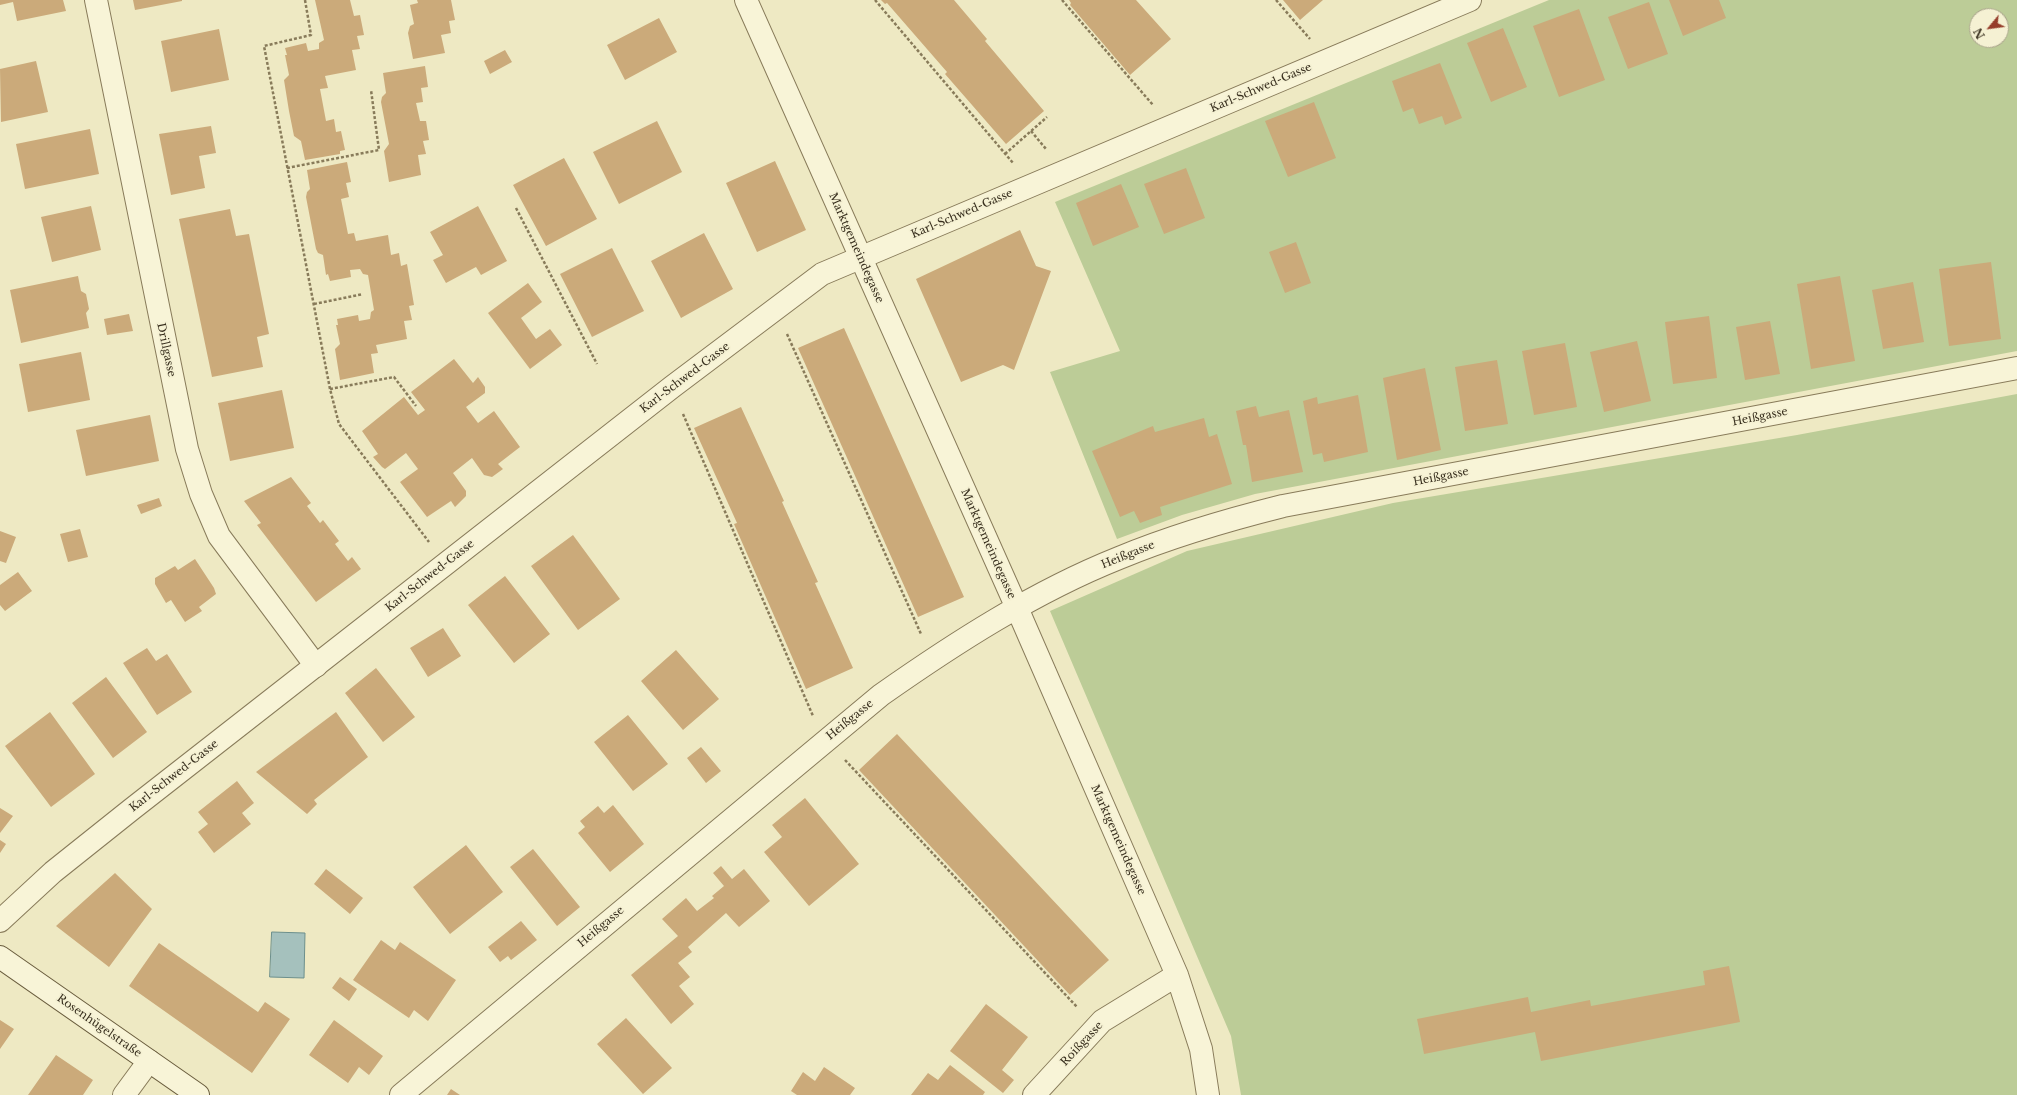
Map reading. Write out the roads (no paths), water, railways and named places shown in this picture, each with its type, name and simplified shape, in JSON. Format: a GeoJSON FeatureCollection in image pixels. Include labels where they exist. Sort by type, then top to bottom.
{"type":"FeatureCollection","features":[{"type":"Feature","properties":{"kind":"street","name":"Drillgasse"},"geometry":{"type":"LineString","coordinates":[[96,0],[187,449],[200,494],[219,536],[316,666]]}},
{"type":"Feature","properties":{"kind":"street","name":"Marktgemeindegasse"},"geometry":{"type":"LineString","coordinates":[[746,0],[1017,608],[1177,975],[1201,1049],[1208,1095]]}},
{"type":"Feature","properties":{"kind":"street","name":"Karl-Schwed-Gasse"},"geometry":{"type":"LineString","coordinates":[[0,921],[53,872],[132,809],[672,387],[822,274],[1470,0]]}},
{"type":"Feature","properties":{"kind":"street","name":"Heißgasse"},"geometry":{"type":"LineString","coordinates":[[401,1095],[881,695],[932,660],[1017,608],[1117,558],[1209,525],[1283,506],[1428,480],[2017,368]]}},
{"type":"Feature","properties":{"kind":"street","name":"Rosenhügelstraße"},"geometry":{"type":"LineString","coordinates":[[0,957],[198,1095]]}},
{"type":"Feature","properties":{"kind":"street","name":"Roißgasse"},"geometry":{"type":"LineString","coordinates":[[1034,1095],[1102,1021],[1177,975]]}},
{"type":"Feature","properties":{"kind":"street"},"geometry":{"type":"LineString","coordinates":[[124,1095],[149,1061]]}},
{"type":"Feature","properties":{"kind":"water"},"geometry":{"type":"Polygon","coordinates":[[[272,932],[305,933],[304,978],[270,977],[272,932]]]}}]}
